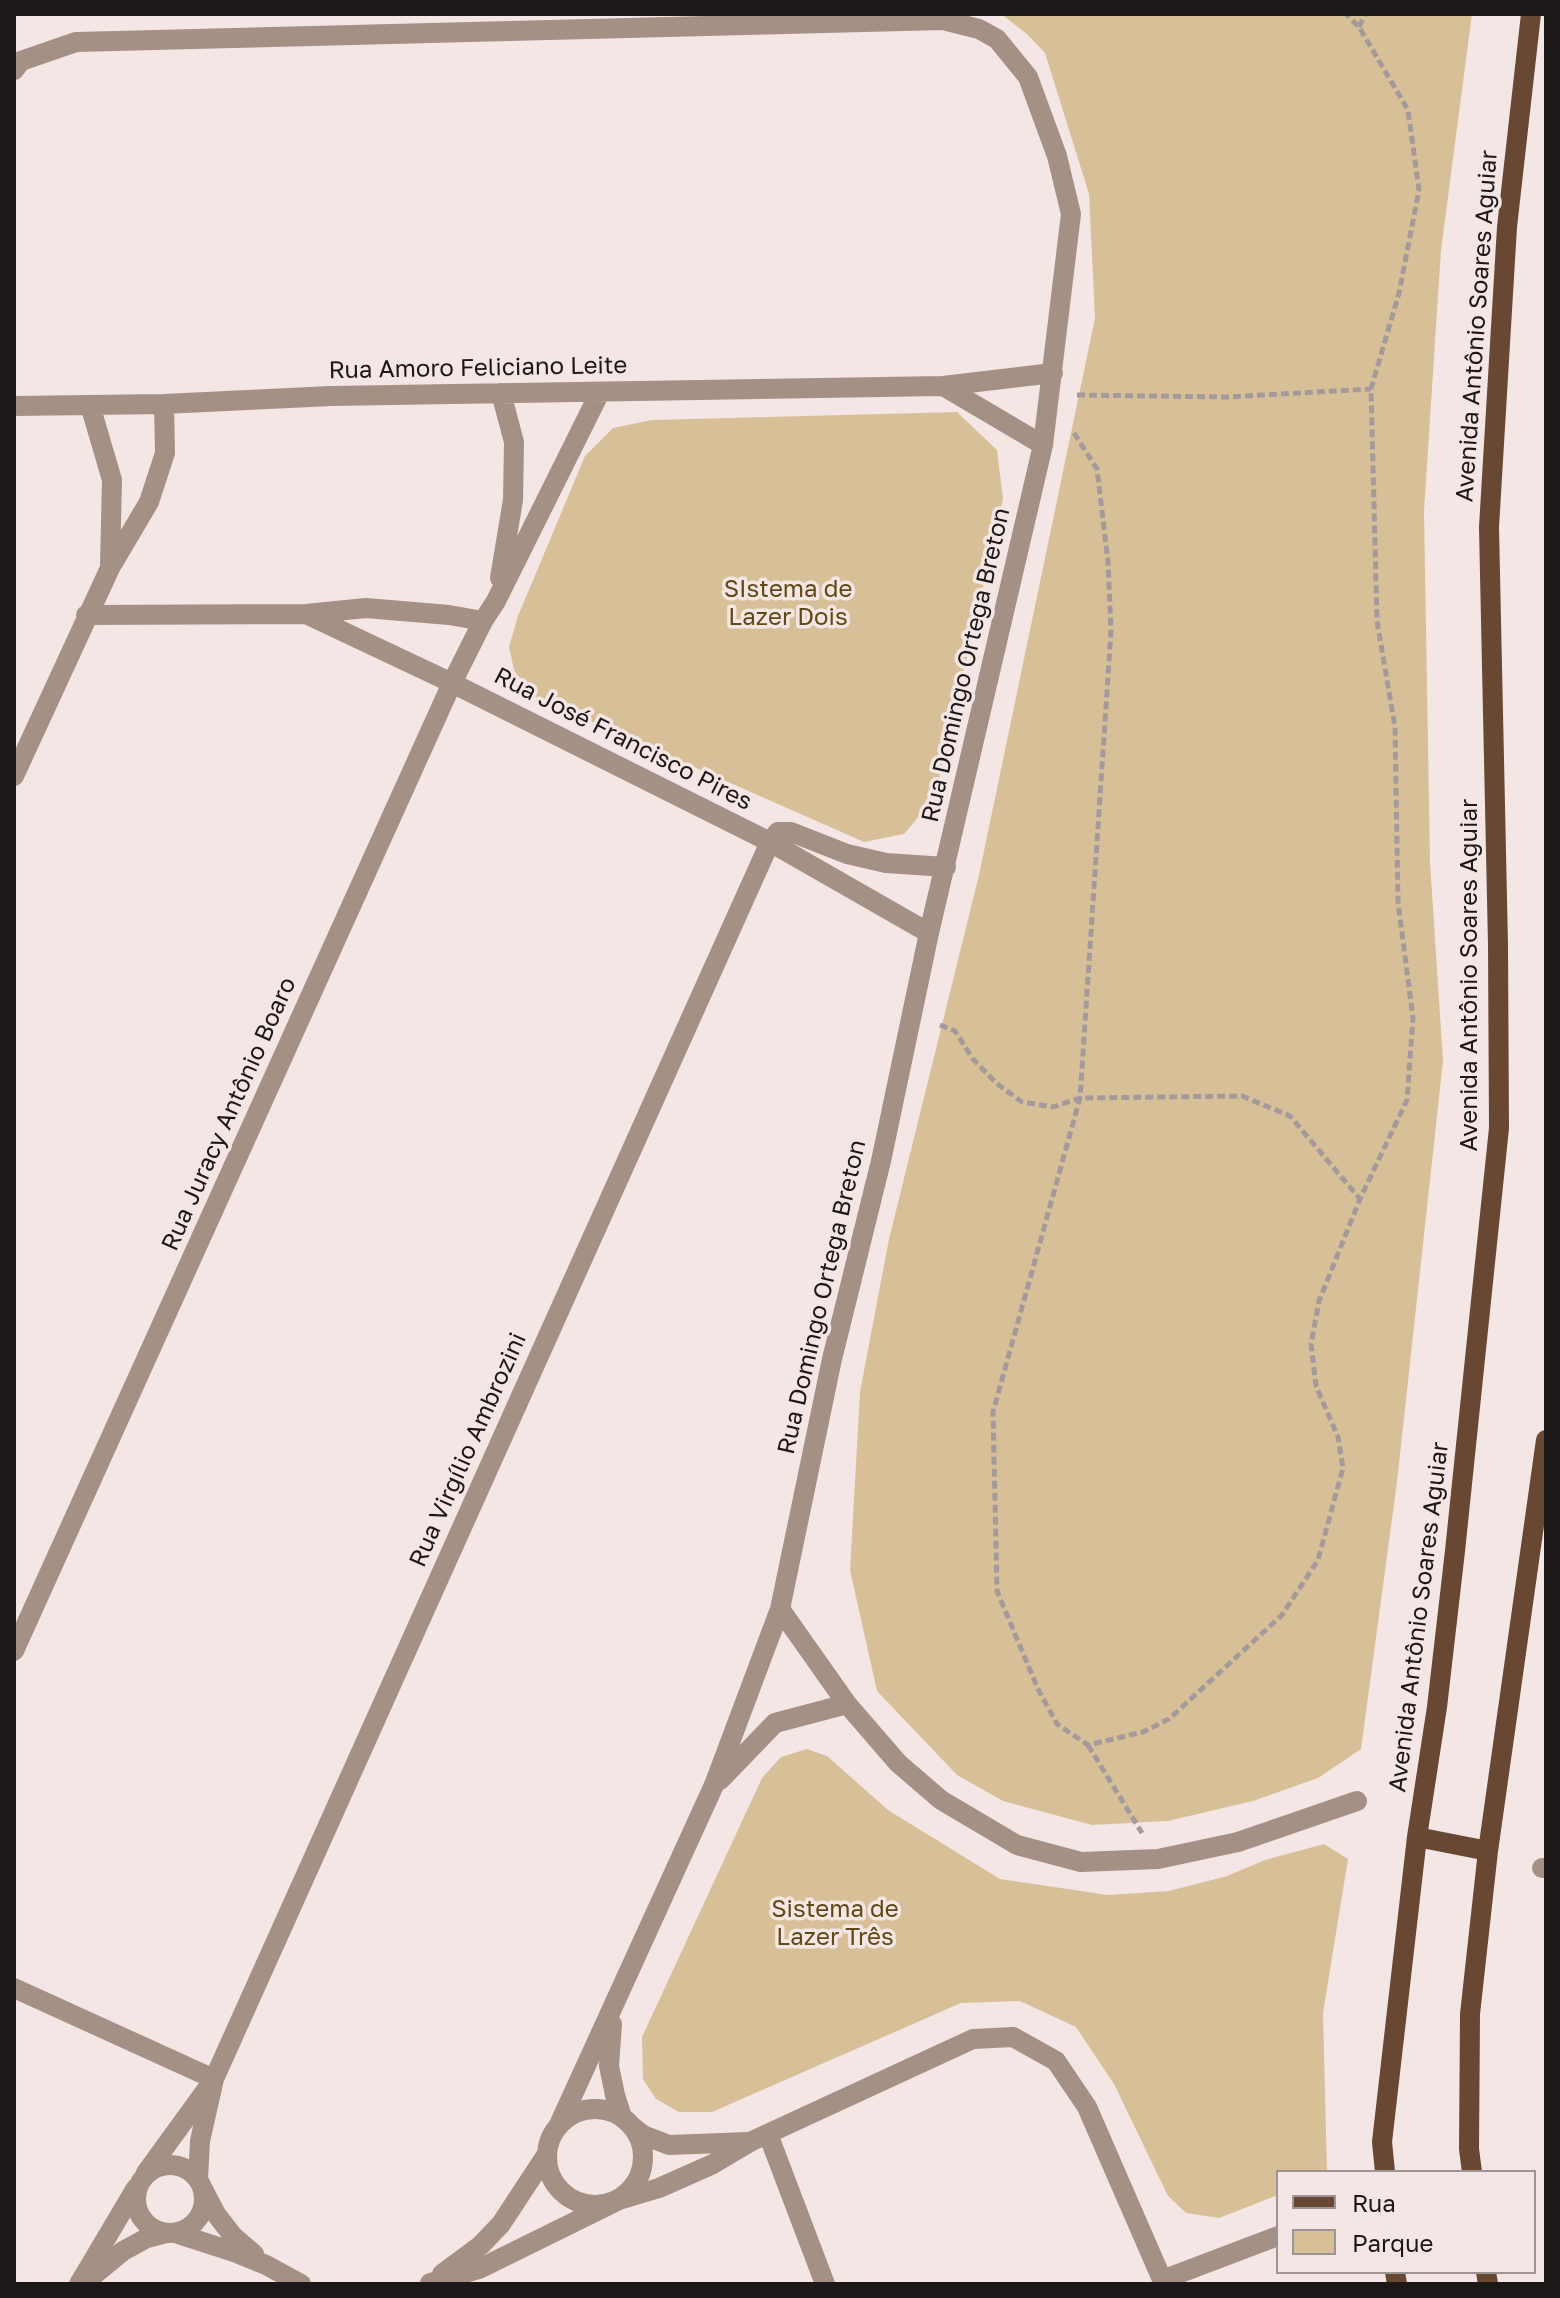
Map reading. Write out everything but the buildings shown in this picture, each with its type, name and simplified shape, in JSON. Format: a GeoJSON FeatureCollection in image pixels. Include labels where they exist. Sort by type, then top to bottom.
{"type":"FeatureCollection","features":[{"type":"Feature","properties":{"kind":"main road","name":"Avenida Antônio Soares Aguiar"},"geometry":{"type":"LineString","coordinates":[[1385,2170],[1382,2142],[1417,1837],[1437,1707],[1455,1551],[1499,1128],[1489,527],[1507,227],[1531,14]]}},
{"type":"Feature","properties":{"kind":"main road"},"geometry":{"type":"LineString","coordinates":[[1472,2170],[1469,2149],[1470,2014],[1488,1851],[1546,1440]]}},
{"type":"Feature","properties":{"kind":"main road"},"geometry":{"type":"LineString","coordinates":[[1417,1837],[1488,1851]]}},
{"type":"Feature","properties":{"kind":"street","name":"Rua Domingo Ortega Breton"},"geometry":{"type":"LineString","coordinates":[[14,70],[21,61],[76,42],[943,20],[979,29],[997,39],[1028,77],[1057,156],[1071,214],[1043,445],[929,933],[881,1161],[832,1359],[780,1609],[714,1785],[617,2001]]}},
{"type":"Feature","properties":{"kind":"street","name":"Rua Amoro Feliciano Leite"},"geometry":{"type":"LineString","coordinates":[[14,406],[164,404],[331,396],[943,386],[1053,373]]}},
{"type":"Feature","properties":{"kind":"street"},"geometry":{"type":"LineString","coordinates":[[943,386],[1043,445]]}},
{"type":"Feature","properties":{"kind":"street","name":"Rua Juracy Antônio Boaro"},"geometry":{"type":"LineString","coordinates":[[14,1651],[452,683],[600,392]]}},
{"type":"Feature","properties":{"kind":"street","name":"Rua Juracy Antônio Boaro"},"geometry":{"type":"LineString","coordinates":[[496,601],[513,500],[514,442],[501,393]]}},
{"type":"Feature","properties":{"kind":"street"},"geometry":{"type":"LineString","coordinates":[[14,776],[86,615],[149,502],[165,453],[164,404]]}},
{"type":"Feature","properties":{"kind":"street"},"geometry":{"type":"LineString","coordinates":[[90,405],[112,480],[110,568]]}},
{"type":"Feature","properties":{"kind":"street"},"geometry":{"type":"LineString","coordinates":[[86,615],[306,614],[366,608],[483,621]]}},
{"type":"Feature","properties":{"kind":"street","name":"Rua José Francisco Pires"},"geometry":{"type":"LineString","coordinates":[[306,614],[452,683],[770,842],[929,933]]}},
{"type":"Feature","properties":{"kind":"street"},"geometry":{"type":"LineString","coordinates":[[770,842],[778,832],[791,832],[847,854],[886,863],[946,867]]}},
{"type":"Feature","properties":{"kind":"street","name":"Rua Virgílio Ambrozini"},"geometry":{"type":"LineString","coordinates":[[200,2184],[200,2141],[214,2079],[770,842]]}},
{"type":"Feature","properties":{"kind":"street"},"geometry":{"type":"LineString","coordinates":[[780,1609],[847,1704],[898,1763],[941,1800],[1017,1845],[1081,1862],[1158,1859],[1238,1842],[1357,1801]]}},
{"type":"Feature","properties":{"kind":"street"},"geometry":{"type":"LineString","coordinates":[[714,1785],[775,1723],[847,1704]]}},
{"type":"Feature","properties":{"kind":"street"},"geometry":{"type":"LineString","coordinates":[[14,1988],[214,2079]]}},
{"type":"Feature","properties":{"kind":"street"},"geometry":{"type":"LineString","coordinates":[[429,2284],[479,2269],[619,2200],[638,2180],[644,2153],[640,2138],[626,2121],[615,2095],[609,2066],[610,2033],[617,2001]]}},
{"type":"Feature","properties":{"kind":"street"},"geometry":{"type":"LineString","coordinates":[[617,2001],[550,2140],[547,2154],[548,2169],[554,2182],[563,2194],[576,2202],[590,2206],[605,2205],[659,2188],[973,2039],[1013,2037],[1056,2061],[1087,2107],[1163,2282],[1276,2237]]}},
{"type":"Feature","properties":{"kind":"street","name":"Rua Virgílio Ambrozini"},"geometry":{"type":"LineString","coordinates":[[81,2284],[141,2180],[214,2079]]}},
{"type":"Feature","properties":{"kind":"street"},"geometry":{"type":"LineString","coordinates":[[558,2127],[569,2117],[596,2108],[609,2111],[643,2135],[669,2145],[760,2138]]}},
{"type":"Feature","properties":{"kind":"street"},"geometry":{"type":"LineString","coordinates":[[760,2138],[825,2284]]}},
{"type":"Feature","properties":{"kind":"street"},"geometry":{"type":"LineString","coordinates":[[429,2284],[481,2245],[501,2224],[547,2154]]}},
{"type":"Feature","properties":{"kind":"street"},"geometry":{"type":"LineString","coordinates":[[266,2265],[233,2236],[191,2172],[171,2164],[160,2165],[141,2180],[136,2204],[139,2214],[150,2227],[208,2242],[266,2265],[301,2284]]}},
{"type":"Feature","properties":{"kind":"street"},"geometry":{"type":"LineString","coordinates":[[171,2233],[183,2230],[197,2220],[202,2211],[200,2184]]}},
{"type":"Feature","properties":{"kind":"street","name":"Rua Virgílio Ambrozini"},"geometry":{"type":"LineString","coordinates":[[81,2284],[123,2251],[147,2238],[171,2233]]}},
{"type":"Feature","properties":{"kind":"path"},"geometry":{"type":"LineString","coordinates":[[1088,1745],[1143,1732],[1169,1719],[1282,1615],[1318,1560],[1343,1468],[1338,1437],[1316,1386],[1311,1344],[1319,1301],[1360,1199],[1407,1100],[1413,1018],[1398,902],[1395,727],[1377,621],[1371,389],[1399,293],[1419,190],[1408,110],[1359,27],[1346,14]]}},
{"type":"Feature","properties":{"kind":"path"},"geometry":{"type":"LineString","coordinates":[[1359,27],[1365,14]]}},
{"type":"Feature","properties":{"kind":"path"},"geometry":{"type":"LineString","coordinates":[[1050,395],[1227,397],[1371,389]]}},
{"type":"Feature","properties":{"kind":"path"},"geometry":{"type":"LineString","coordinates":[[1050,395],[1097,469],[1108,562],[1111,631],[1080,1098],[993,1412],[997,1591],[1038,1689],[1057,1724],[1088,1745],[1158,1859]]}},
{"type":"Feature","properties":{"kind":"path"},"geometry":{"type":"LineString","coordinates":[[913,1014],[955,1031],[973,1059],[996,1083],[1022,1102],[1053,1107],[1080,1098],[1242,1096],[1290,1116],[1360,1199]]}},
{"type":"Feature","properties":{"kind":"green space"},"geometry":{"type":"Polygon","coordinates":[[[1001,14],[1472,14],[1441,250],[1424,511],[1430,862],[1443,1061],[1397,1482],[1361,1749],[1318,1778],[1253,1801],[1168,1821],[1092,1825],[1003,1801],[957,1775],[877,1691],[850,1570],[860,1392],[889,1239],[979,875],[1095,318],[1089,194],[1045,53],[1001,14]]]}},
{"type":"Feature","properties":{"kind":"green space","name":"SIstema de Lazer Dois"},"geometry":{"type":"Polygon","coordinates":[[[957,412],[997,450],[1003,499],[935,797],[904,834],[864,842],[531,695],[514,670],[509,647],[518,616],[585,456],[613,428],[652,420],[957,412]]]}},
{"type":"Feature","properties":{"kind":"green space","name":"Sistema de Lazer Três"},"geometry":{"type":"Polygon","coordinates":[[[807,1749],[827,1756],[888,1810],[1000,1879],[1108,1895],[1169,1891],[1227,1876],[1265,1860],[1324,1844],[1348,1859],[1323,2013],[1327,2170],[1276,2170],[1276,2196],[1219,2218],[1186,2213],[1168,2196],[1114,2084],[1076,2027],[1020,2001],[961,2003],[712,2112],[679,2112],[656,2099],[643,2079],[642,2037],[762,1778],[781,1757],[807,1749]]]}}]}
